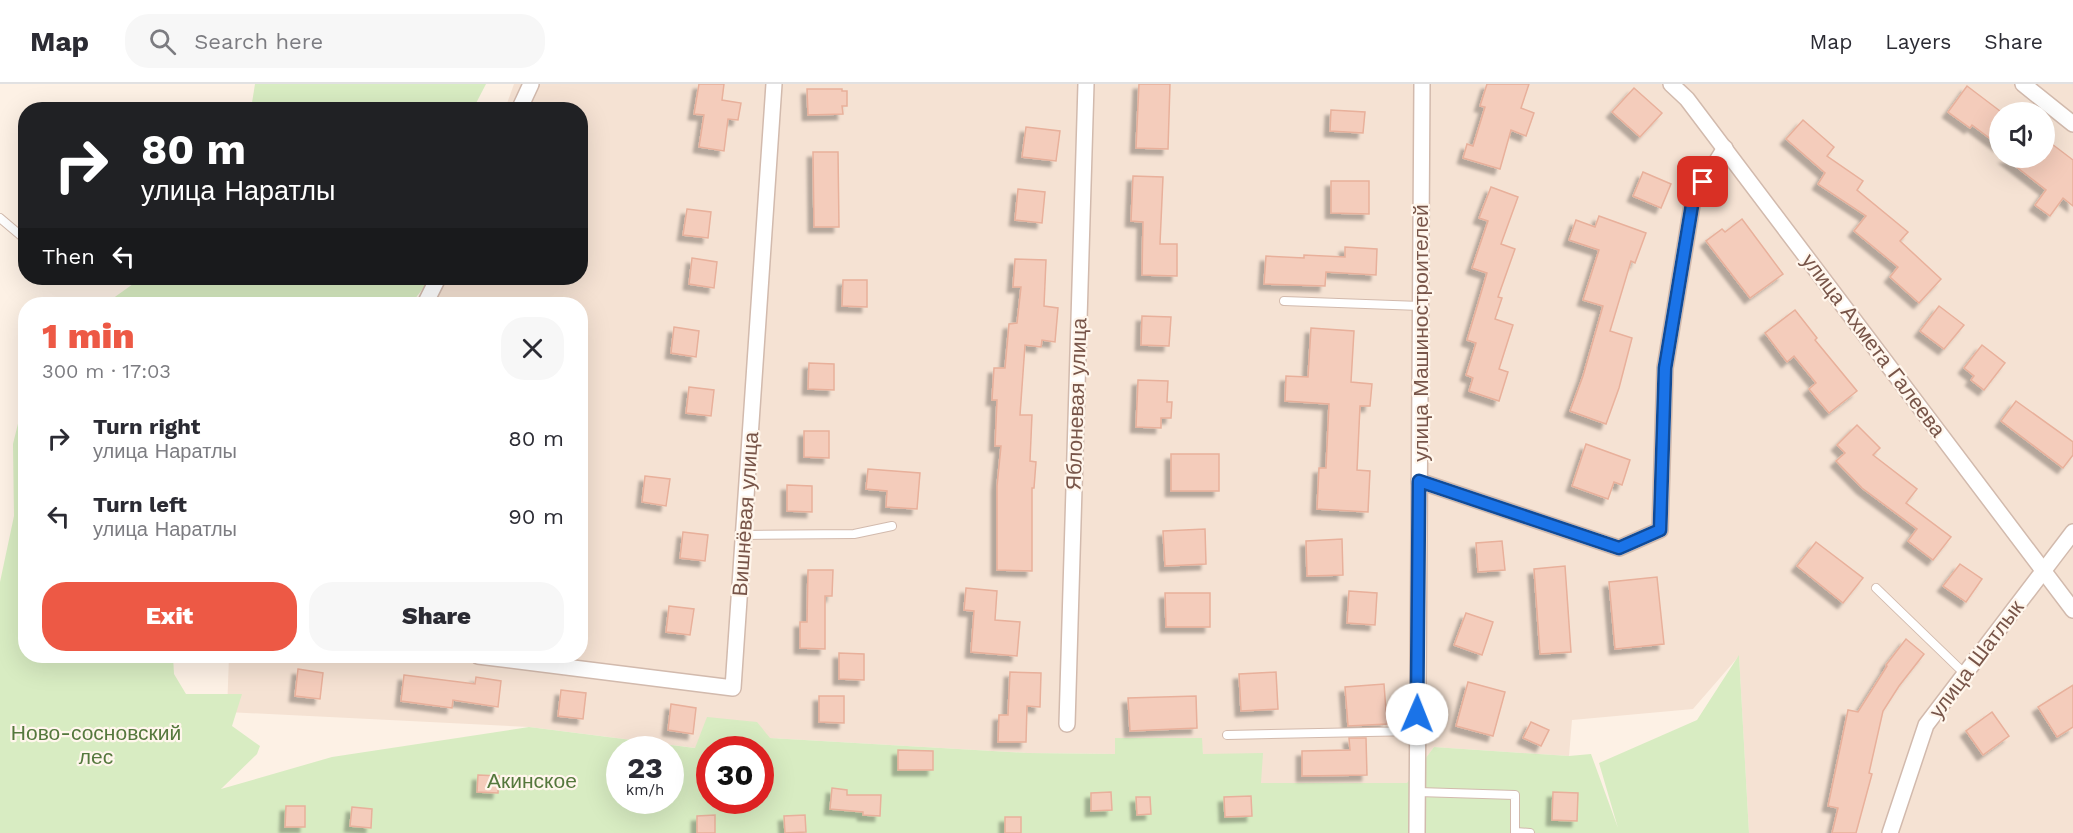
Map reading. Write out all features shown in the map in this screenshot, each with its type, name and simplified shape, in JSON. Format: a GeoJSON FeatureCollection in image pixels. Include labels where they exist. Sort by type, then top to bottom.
{"type":"FeatureCollection","features":[{"type":"Feature","properties":{"kind":"street"},"geometry":{"type":"LineString","coordinates":[[523,102],[531,84]]}},
{"type":"Feature","properties":{"kind":"street","name":"Вишнёвая улица"},"geometry":{"type":"LineString","coordinates":[[534,663],[733,688],[774,84]]}},
{"type":"Feature","properties":{"kind":"street","name":"Яблоневая улица"},"geometry":{"type":"LineString","coordinates":[[1067,724],[1086,84]]}},
{"type":"Feature","properties":{"kind":"street","name":"улица Машиностроителей"},"geometry":{"type":"LineString","coordinates":[[1417,833],[1422,84]]}},
{"type":"Feature","properties":{"kind":"street","name":"улица Ахмета Галеева"},"geometry":{"type":"LineString","coordinates":[[1671,84],[1687,99],[1725,148],[2073,610]]}},
{"type":"Feature","properties":{"kind":"street"},"geometry":{"type":"LineString","coordinates":[[2023,84],[2073,124]]}},
{"type":"Feature","properties":{"kind":"street"},"geometry":{"type":"LineString","coordinates":[[1419,481],[1619,548],[1660,530],[1665,368],[1691,210],[1693,199],[1725,148]]}},
{"type":"Feature","properties":{"kind":"street","name":"улица Шатлык"},"geometry":{"type":"LineString","coordinates":[[1890,833],[1926,725],[2073,532]]}},
{"type":"Feature","properties":{"kind":"lane"},"geometry":{"type":"LineString","coordinates":[[0,218],[18,233]]}},
{"type":"Feature","properties":{"kind":"lane"},"geometry":{"type":"LineString","coordinates":[[1284,301],[1420,306]]}},
{"type":"Feature","properties":{"kind":"lane"},"geometry":{"type":"LineString","coordinates":[[743,535],[854,534],[892,526]]}},
{"type":"Feature","properties":{"kind":"lane"},"geometry":{"type":"LineString","coordinates":[[1876,588],[1965,674]]}},
{"type":"Feature","properties":{"kind":"lane"},"geometry":{"type":"LineString","coordinates":[[1227,735],[1417,731]]}},
{"type":"Feature","properties":{"kind":"lane"},"geometry":{"type":"LineString","coordinates":[[1418,792],[1515,795],[1515,833],[1530,833]]}},
{"type":"Feature","properties":{"kind":"shaded area"},"geometry":{"type":"Polygon","coordinates":[[[514,84],[2073,84],[2073,833],[1749,833],[1739,656],[1693,709],[1572,720],[1569,756],[1434,747],[1408,783],[1261,783],[1203,754],[1201,738],[1115,738],[1116,754],[1028,753],[774,738],[774,736],[696,736],[696,748],[684,746],[684,736],[606,737],[529,727],[227,712],[229,663],[588,663],[588,297],[422,297],[426,294],[430,285],[588,285],[588,102],[508,102],[514,84]]]}},
{"type":"Feature","properties":{"kind":"green space"},"geometry":{"type":"Polygon","coordinates":[[[255,84],[486,84],[477,102],[252,102],[255,84]]]}},
{"type":"Feature","properties":{"kind":"green space"},"geometry":{"type":"Polygon","coordinates":[[[132,285],[426,285],[416,297],[115,297],[132,285]]]}},
{"type":"Feature","properties":{"kind":"green space","name":"Акинское"},"geometry":{"type":"Polygon","coordinates":[[[18,424],[18,663],[173,663],[174,674],[186,694],[242,694],[232,726],[260,746],[257,754],[221,789],[332,757],[529,727],[606,737],[606,814],[684,814],[684,747],[695,748],[696,745],[696,814],[774,814],[774,738],[1028,753],[1115,754],[1115,738],[1202,738],[1203,754],[1263,753],[1261,783],[1407,783],[1434,747],[1569,756],[1591,754],[1618,828],[1599,763],[1697,720],[1739,655],[1749,833],[0,833],[0,582],[14,516],[13,444],[18,424]]]}},
{"type":"Feature","properties":{"kind":"green space","name":"Акинское"},"geometry":{"type":"Polygon","coordinates":[[[707,717],[757,722],[768,736],[700,736],[707,717]]]}},
{"type":"Feature","properties":{"kind":"building"},"geometry":{"type":"Polygon","coordinates":[[[699,84],[724,84],[722,100],[741,103],[738,120],[728,119],[724,151],[699,147],[704,115],[694,114],[699,84]]]}},
{"type":"Feature","properties":{"kind":"building"},"geometry":{"type":"Polygon","coordinates":[[[1139,84],[1170,84],[1168,149],[1136,148],[1139,84]]]}},
{"type":"Feature","properties":{"kind":"building"},"geometry":{"type":"Polygon","coordinates":[[[1487,84],[1529,84],[1521,108],[1534,113],[1526,136],[1511,130],[1500,169],[1463,158],[1467,144],[1473,146],[1485,107],[1480,106],[1487,84]]]}},
{"type":"Feature","properties":{"kind":"building"},"geometry":{"type":"Polygon","coordinates":[[[1967,86],[1989,103],[1989,138],[1972,125],[1970,128],[1948,112],[1967,86]]]}},
{"type":"Feature","properties":{"kind":"building"},"geometry":{"type":"Polygon","coordinates":[[[1634,88],[1662,113],[1640,137],[1612,112],[1634,88]]]}},
{"type":"Feature","properties":{"kind":"building"},"geometry":{"type":"Polygon","coordinates":[[[807,89],[847,91],[847,106],[842,106],[843,114],[808,115],[807,89]]]}},
{"type":"Feature","properties":{"kind":"building"},"geometry":{"type":"Polygon","coordinates":[[[1331,110],[1365,112],[1363,133],[1330,131],[1331,110]]]}},
{"type":"Feature","properties":{"kind":"building"},"geometry":{"type":"Polygon","coordinates":[[[1803,120],[1834,147],[1827,156],[1863,181],[1857,190],[1908,232],[1900,241],[1941,279],[1919,303],[1890,277],[1898,267],[1854,231],[1866,216],[1818,184],[1825,173],[1786,139],[1803,120]]]}},
{"type":"Feature","properties":{"kind":"building"},"geometry":{"type":"Polygon","coordinates":[[[1026,127],[1060,131],[1056,161],[1022,157],[1026,127]]]}},
{"type":"Feature","properties":{"kind":"building"},"geometry":{"type":"Polygon","coordinates":[[[2055,146],[2073,160],[2073,206],[2063,198],[2050,216],[2035,205],[2046,190],[2018,168],[2055,168],[2055,146]]]}},
{"type":"Feature","properties":{"kind":"building"},"geometry":{"type":"Polygon","coordinates":[[[813,152],[838,152],[839,227],[814,227],[813,152]]]}},
{"type":"Feature","properties":{"kind":"building"},"geometry":{"type":"Polygon","coordinates":[[[1643,172],[1671,184],[1661,208],[1633,196],[1643,172]]]}},
{"type":"Feature","properties":{"kind":"building"},"geometry":{"type":"Polygon","coordinates":[[[1133,176],[1163,177],[1160,244],[1177,244],[1177,276],[1142,275],[1143,222],[1131,221],[1133,176]]]}},
{"type":"Feature","properties":{"kind":"building"},"geometry":{"type":"Polygon","coordinates":[[[1331,181],[1369,181],[1369,214],[1331,213],[1331,181]]]}},
{"type":"Feature","properties":{"kind":"building"},"geometry":{"type":"Polygon","coordinates":[[[1491,187],[1518,197],[1501,244],[1515,249],[1498,297],[1502,298],[1495,319],[1513,325],[1499,369],[1508,372],[1499,401],[1469,391],[1473,378],[1466,375],[1476,343],[1467,340],[1487,273],[1472,268],[1488,221],[1479,218],[1491,187]]]}},
{"type":"Feature","properties":{"kind":"building"},"geometry":{"type":"Polygon","coordinates":[[[1018,189],[1045,192],[1042,223],[1015,220],[1018,189]]]}},
{"type":"Feature","properties":{"kind":"building"},"geometry":{"type":"Polygon","coordinates":[[[687,209],[711,212],[708,238],[683,235],[687,209]]]}},
{"type":"Feature","properties":{"kind":"building"},"geometry":{"type":"Polygon","coordinates":[[[1599,216],[1646,233],[1635,263],[1631,261],[1610,331],[1632,338],[1619,388],[1606,424],[1570,411],[1583,376],[1603,306],[1583,300],[1599,250],[1569,240],[1576,220],[1595,227],[1599,216]]]}},
{"type":"Feature","properties":{"kind":"building"},"geometry":{"type":"Polygon","coordinates":[[[1742,219],[1783,274],[1750,298],[1706,241],[1722,229],[1725,232],[1742,219]]]}},
{"type":"Feature","properties":{"kind":"building"},"geometry":{"type":"Polygon","coordinates":[[[1345,247],[1377,249],[1376,275],[1326,272],[1325,286],[1264,284],[1266,256],[1345,257],[1345,247]]]}},
{"type":"Feature","properties":{"kind":"building"},"geometry":{"type":"Polygon","coordinates":[[[692,258],[717,262],[714,288],[689,284],[692,258]]]}},
{"type":"Feature","properties":{"kind":"building"},"geometry":{"type":"Polygon","coordinates":[[[1015,259],[1046,260],[1044,306],[1058,308],[1055,342],[1042,340],[1041,347],[1025,345],[1020,415],[1032,415],[1030,461],[1036,462],[1034,488],[1032,488],[1032,571],[997,570],[997,486],[1001,446],[995,446],[997,400],[992,400],[994,368],[1005,368],[1009,324],[1017,323],[1021,287],[1013,287],[1015,259]]]}},
{"type":"Feature","properties":{"kind":"building"},"geometry":{"type":"Polygon","coordinates":[[[843,280],[867,280],[867,307],[842,306],[843,280]]]}},
{"type":"Feature","properties":{"kind":"building"},"geometry":{"type":"Polygon","coordinates":[[[1939,306],[1964,325],[1944,349],[1920,331],[1939,306]]]}},
{"type":"Feature","properties":{"kind":"building"},"geometry":{"type":"Polygon","coordinates":[[[1795,310],[1817,338],[1815,340],[1857,391],[1829,413],[1809,389],[1816,383],[1794,356],[1787,362],[1765,333],[1795,310]]]}},
{"type":"Feature","properties":{"kind":"building"},"geometry":{"type":"Polygon","coordinates":[[[1142,316],[1171,317],[1169,346],[1141,345],[1142,316]]]}},
{"type":"Feature","properties":{"kind":"building"},"geometry":{"type":"Polygon","coordinates":[[[674,327],[699,331],[696,357],[671,353],[674,327]]]}},
{"type":"Feature","properties":{"kind":"building"},"geometry":{"type":"Polygon","coordinates":[[[1311,328],[1354,331],[1351,382],[1372,384],[1370,406],[1360,406],[1357,470],[1370,471],[1368,512],[1317,509],[1319,468],[1326,468],[1329,404],[1285,401],[1286,376],[1308,377],[1311,328]]]}},
{"type":"Feature","properties":{"kind":"building"},"geometry":{"type":"Polygon","coordinates":[[[1982,345],[2005,363],[1984,390],[1971,380],[1974,376],[1964,368],[1982,345]]]}},
{"type":"Feature","properties":{"kind":"building"},"geometry":{"type":"Polygon","coordinates":[[[809,363],[834,364],[834,390],[808,389],[809,363]]]}},
{"type":"Feature","properties":{"kind":"building"},"geometry":{"type":"Polygon","coordinates":[[[1138,380],[1168,381],[1167,402],[1172,402],[1171,418],[1161,418],[1161,428],[1136,427],[1138,380]]]}},
{"type":"Feature","properties":{"kind":"building"},"geometry":{"type":"Polygon","coordinates":[[[689,387],[714,390],[711,416],[686,413],[689,387]]]}},
{"type":"Feature","properties":{"kind":"building"},"geometry":{"type":"Polygon","coordinates":[[[2016,401],[2073,442],[2073,455],[2063,468],[2001,421],[2016,401]]]}},
{"type":"Feature","properties":{"kind":"building"},"geometry":{"type":"Polygon","coordinates":[[[1857,425],[1880,448],[1873,455],[1917,489],[1906,503],[1951,537],[1933,560],[1908,541],[1917,529],[1862,488],[1836,461],[1845,453],[1837,445],[1857,425]]]}},
{"type":"Feature","properties":{"kind":"building"},"geometry":{"type":"Polygon","coordinates":[[[804,431],[829,431],[829,458],[804,457],[804,431]]]}},
{"type":"Feature","properties":{"kind":"building"},"geometry":{"type":"Polygon","coordinates":[[[1586,444],[1630,460],[1622,485],[1614,482],[1608,499],[1572,486],[1586,444]]]}},
{"type":"Feature","properties":{"kind":"building"},"geometry":{"type":"Polygon","coordinates":[[[1171,454],[1219,454],[1219,491],[1171,491],[1171,454]]]}},
{"type":"Feature","properties":{"kind":"building"},"geometry":{"type":"Polygon","coordinates":[[[868,469],[920,473],[917,509],[886,507],[887,491],[866,489],[868,469]]]}},
{"type":"Feature","properties":{"kind":"building"},"geometry":{"type":"Polygon","coordinates":[[[645,476],[670,479],[666,506],[642,502],[645,476]]]}},
{"type":"Feature","properties":{"kind":"building"},"geometry":{"type":"Polygon","coordinates":[[[787,485],[812,486],[812,512],[787,511],[787,485]]]}},
{"type":"Feature","properties":{"kind":"building"},"geometry":{"type":"Polygon","coordinates":[[[1205,529],[1206,564],[1165,566],[1163,531],[1205,529]]]}},
{"type":"Feature","properties":{"kind":"building"},"geometry":{"type":"Polygon","coordinates":[[[683,532],[708,535],[705,561],[680,558],[683,532]]]}},
{"type":"Feature","properties":{"kind":"building"},"geometry":{"type":"Polygon","coordinates":[[[1342,539],[1343,575],[1307,576],[1306,541],[1342,539]]]}},
{"type":"Feature","properties":{"kind":"building"},"geometry":{"type":"Polygon","coordinates":[[[1502,541],[1505,570],[1478,572],[1476,543],[1502,541]]]}},
{"type":"Feature","properties":{"kind":"building"},"geometry":{"type":"Polygon","coordinates":[[[1816,542],[1863,578],[1843,603],[1797,566],[1816,542]]]}},
{"type":"Feature","properties":{"kind":"building"},"geometry":{"type":"Polygon","coordinates":[[[1960,564],[1982,579],[1966,602],[1943,586],[1960,564]]]}},
{"type":"Feature","properties":{"kind":"building"},"geometry":{"type":"Polygon","coordinates":[[[1565,566],[1571,652],[1540,654],[1534,569],[1565,566]]]}},
{"type":"Feature","properties":{"kind":"building"},"geometry":{"type":"Polygon","coordinates":[[[808,570],[833,570],[832,596],[825,596],[825,649],[800,648],[800,622],[807,622],[808,570]]]}},
{"type":"Feature","properties":{"kind":"building"},"geometry":{"type":"Polygon","coordinates":[[[1657,577],[1664,644],[1615,649],[1609,582],[1657,577]]]}},
{"type":"Feature","properties":{"kind":"building"},"geometry":{"type":"Polygon","coordinates":[[[966,588],[997,591],[995,620],[1020,622],[1017,656],[971,652],[974,611],[964,610],[966,588]]]}},
{"type":"Feature","properties":{"kind":"building"},"geometry":{"type":"Polygon","coordinates":[[[1349,591],[1377,593],[1375,625],[1347,623],[1349,591]]]}},
{"type":"Feature","properties":{"kind":"building"},"geometry":{"type":"Polygon","coordinates":[[[1165,593],[1210,593],[1210,627],[1166,627],[1165,593]]]}},
{"type":"Feature","properties":{"kind":"building"},"geometry":{"type":"Polygon","coordinates":[[[669,606],[694,609],[690,635],[666,632],[669,606]]]}},
{"type":"Feature","properties":{"kind":"building"},"geometry":{"type":"Polygon","coordinates":[[[1466,613],[1493,622],[1482,655],[1454,645],[1466,613]]]}},
{"type":"Feature","properties":{"kind":"building"},"geometry":{"type":"Polygon","coordinates":[[[1906,639],[1924,654],[1883,711],[1869,773],[1872,774],[1856,833],[1832,833],[1838,808],[1828,806],[1848,710],[1858,712],[1886,665],[1906,639]]]}},
{"type":"Feature","properties":{"kind":"building"},"geometry":{"type":"Polygon","coordinates":[[[839,653],[864,654],[864,680],[839,679],[839,653]]]}},
{"type":"Feature","properties":{"kind":"building"},"geometry":{"type":"Polygon","coordinates":[[[298,669],[323,673],[320,699],[295,696],[298,669]]]}},
{"type":"Feature","properties":{"kind":"building"},"geometry":{"type":"Polygon","coordinates":[[[1010,672],[1041,673],[1040,707],[1027,706],[1026,742],[998,742],[999,715],[1008,715],[1010,672]]]}},
{"type":"Feature","properties":{"kind":"building"},"geometry":{"type":"Polygon","coordinates":[[[1276,672],[1278,709],[1241,711],[1239,674],[1276,672]]]}},
{"type":"Feature","properties":{"kind":"building"},"geometry":{"type":"Polygon","coordinates":[[[404,675],[475,684],[476,677],[501,681],[498,707],[453,700],[452,708],[401,701],[404,675]]]}},
{"type":"Feature","properties":{"kind":"building"},"geometry":{"type":"Polygon","coordinates":[[[1468,682],[1505,692],[1493,736],[1456,726],[1468,682]]]}},
{"type":"Feature","properties":{"kind":"building"},"geometry":{"type":"Polygon","coordinates":[[[1384,684],[1387,724],[1348,726],[1345,687],[1384,684]]]}},
{"type":"Feature","properties":{"kind":"building"},"geometry":{"type":"Polygon","coordinates":[[[2073,685],[2073,727],[2057,737],[2038,707],[2073,685]]]}},
{"type":"Feature","properties":{"kind":"building"},"geometry":{"type":"Polygon","coordinates":[[[561,690],[586,693],[583,719],[558,716],[561,690]]]}},
{"type":"Feature","properties":{"kind":"building"},"geometry":{"type":"Polygon","coordinates":[[[819,696],[844,696],[844,723],[819,722],[819,696]]]}},
{"type":"Feature","properties":{"kind":"building"},"geometry":{"type":"Polygon","coordinates":[[[1196,696],[1197,728],[1130,731],[1128,698],[1196,696]]]}},
{"type":"Feature","properties":{"kind":"building"},"geometry":{"type":"Polygon","coordinates":[[[671,704],[696,708],[693,734],[668,730],[671,704]]]}},
{"type":"Feature","properties":{"kind":"building"},"geometry":{"type":"Polygon","coordinates":[[[1992,712],[2009,736],[1983,755],[1966,731],[1992,712]]]}},
{"type":"Feature","properties":{"kind":"building"},"geometry":{"type":"Polygon","coordinates":[[[1531,722],[1549,730],[1541,746],[1523,738],[1531,722]]]}},
{"type":"Feature","properties":{"kind":"building"},"geometry":{"type":"Polygon","coordinates":[[[1349,738],[1366,738],[1367,775],[1302,776],[1302,751],[1350,750],[1349,738]]]}},
{"type":"Feature","properties":{"kind":"building"},"geometry":{"type":"Polygon","coordinates":[[[898,750],[933,751],[933,770],[898,770],[898,750]]]}},
{"type":"Feature","properties":{"kind":"building"},"geometry":{"type":"Polygon","coordinates":[[[478,775],[499,776],[498,793],[477,792],[478,775]]]}},
{"type":"Feature","properties":{"kind":"building"},"geometry":{"type":"Polygon","coordinates":[[[832,788],[847,790],[847,795],[881,795],[880,816],[830,809],[832,788]]]}},
{"type":"Feature","properties":{"kind":"building"},"geometry":{"type":"Polygon","coordinates":[[[1111,792],[1112,810],[1091,811],[1091,793],[1111,792]]]}},
{"type":"Feature","properties":{"kind":"building"},"geometry":{"type":"Polygon","coordinates":[[[1553,792],[1578,793],[1577,821],[1552,820],[1553,792]]]}},
{"type":"Feature","properties":{"kind":"building"},"geometry":{"type":"Polygon","coordinates":[[[1251,796],[1252,816],[1225,817],[1224,797],[1251,796]]]}},
{"type":"Feature","properties":{"kind":"building"},"geometry":{"type":"Polygon","coordinates":[[[1136,797],[1150,797],[1151,814],[1137,815],[1136,797]]]}},
{"type":"Feature","properties":{"kind":"building"},"geometry":{"type":"Polygon","coordinates":[[[286,806],[305,806],[305,827],[285,827],[286,806]]]}},
{"type":"Feature","properties":{"kind":"building"},"geometry":{"type":"Polygon","coordinates":[[[352,807],[372,809],[371,828],[350,826],[352,807]]]}},
{"type":"Feature","properties":{"kind":"building"},"geometry":{"type":"Polygon","coordinates":[[[715,815],[715,833],[697,833],[697,816],[715,815]]]}},
{"type":"Feature","properties":{"kind":"building"},"geometry":{"type":"Polygon","coordinates":[[[805,815],[806,832],[785,833],[784,816],[805,815]]]}},
{"type":"Feature","properties":{"kind":"building"},"geometry":{"type":"Polygon","coordinates":[[[1005,817],[1021,817],[1021,833],[1005,833],[1005,817]]]}},
{"type":"Feature","properties":{"kind":"route"},"geometry":{"type":"LineString","coordinates":[[1417,714],[1419,481],[1619,548],[1660,530],[1665,368],[1693,199],[1703,182]]}},
{"type":"Feature","properties":{"kind":"park label","name":"Ново-сосновский лес"},"geometry":{"type":"Point","coordinates":[96,744]}}]}
